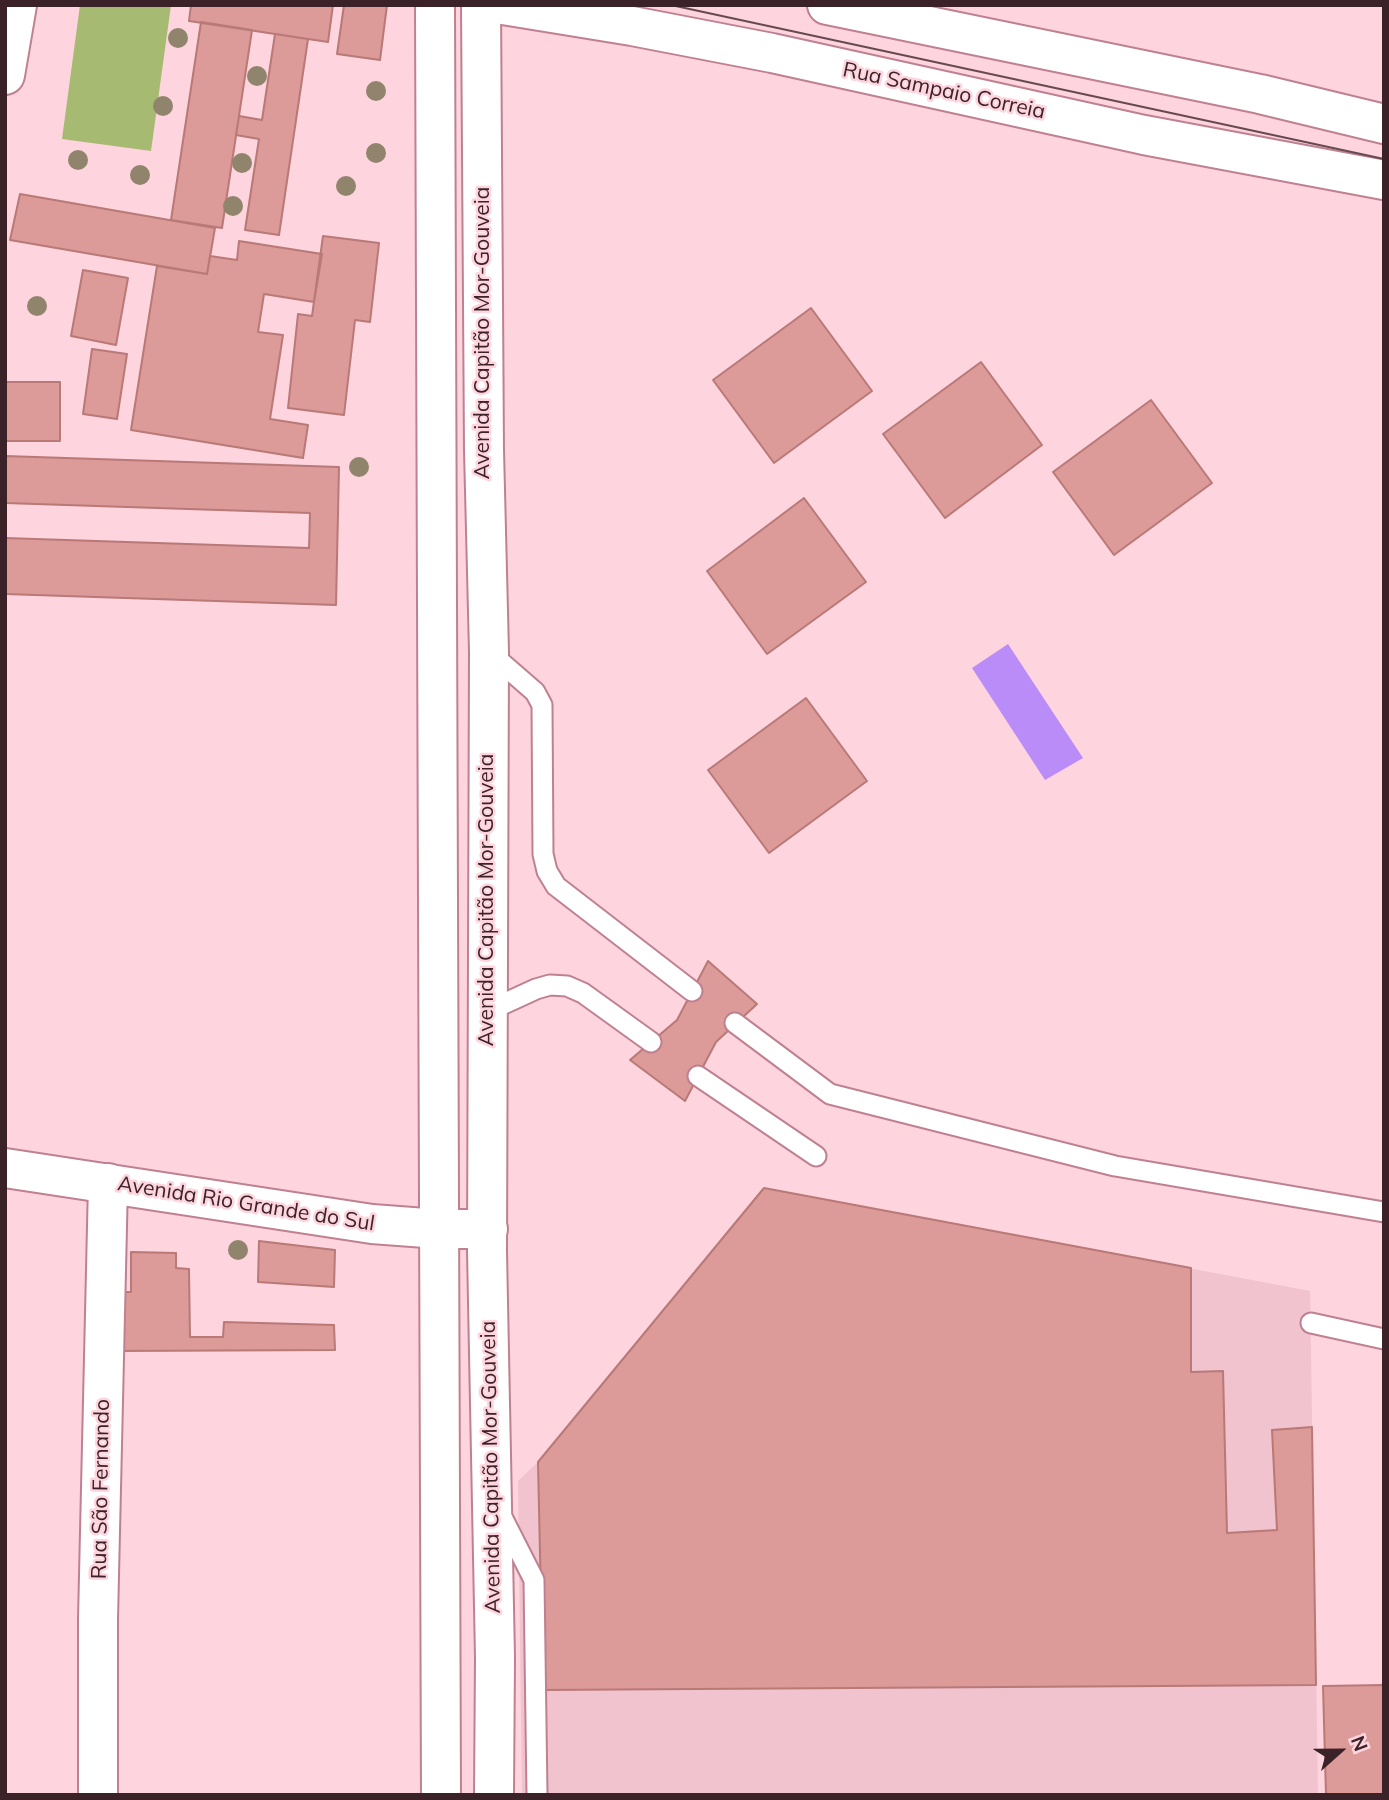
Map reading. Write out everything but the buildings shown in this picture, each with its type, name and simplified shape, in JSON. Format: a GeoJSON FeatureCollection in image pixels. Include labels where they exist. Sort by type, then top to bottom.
{"type":"FeatureCollection","features":[{"type":"Feature","properties":{"kind":"main road"},"geometry":{"type":"LineString","coordinates":[[5,75],[17,5]]}},
{"type":"Feature","properties":{"kind":"main road"},"geometry":{"type":"LineString","coordinates":[[435,5],[441,1795]]}},
{"type":"Feature","properties":{"kind":"main road","name":"Avenida Capitão Mor-Gouveia"},"geometry":{"type":"LineString","coordinates":[[481,5],[484,450],[489,652],[486,1012],[494,1795]]}},
{"type":"Feature","properties":{"kind":"main road","name":"Rua Sampaio Correia"},"geometry":{"type":"LineString","coordinates":[[503,5],[632,26],[759,51],[1144,135],[1384,180]]}},
{"type":"Feature","properties":{"kind":"main road"},"geometry":{"type":"LineString","coordinates":[[827,5],[1260,94],[1384,124]]}},
{"type":"Feature","properties":{"kind":"main road","name":"Avenida Rio Grande do Sul"},"geometry":{"type":"LineString","coordinates":[[5,1168],[372,1224],[439,1229],[488,1229]]}},
{"type":"Feature","properties":{"kind":"main road","name":"Rua São Fernando"},"geometry":{"type":"LineString","coordinates":[[98,1795],[98,1619],[108,1183]]}},
{"type":"Feature","properties":{"kind":"lane"},"geometry":{"type":"LineString","coordinates":[[489,652],[535,692],[542,705],[544,854],[551,878],[556,886],[692,991]]}},
{"type":"Feature","properties":{"kind":"lane"},"geometry":{"type":"LineString","coordinates":[[486,1012],[536,989],[550,985],[567,986],[583,993],[651,1042]]}},
{"type":"Feature","properties":{"kind":"lane"},"geometry":{"type":"LineString","coordinates":[[735,1023],[830,1094],[1115,1166],[1384,1212]]}},
{"type":"Feature","properties":{"kind":"lane"},"geometry":{"type":"LineString","coordinates":[[698,1076],[816,1156]]}},
{"type":"Feature","properties":{"kind":"lane"},"geometry":{"type":"LineString","coordinates":[[1311,1323],[1384,1339]]}},
{"type":"Feature","properties":{"kind":"lane"},"geometry":{"type":"LineString","coordinates":[[491,1496],[534,1580],[539,1715],[537,1795]]}},
{"type":"Feature","properties":{"kind":"shaded area"},"geometry":{"type":"Polygon","coordinates":[[[1008,644],[1083,758],[1045,780],[972,668],[1008,644]]]}},
{"type":"Feature","properties":{"kind":"shaded area"},"geometry":{"type":"Polygon","coordinates":[[[764,1188],[1310,1291],[1318,1795],[522,1795],[518,1481],[538,1462],[764,1188]]]}},
{"type":"Feature","properties":{"kind":"green space"},"geometry":{"type":"Polygon","coordinates":[[[80,5],[171,5],[151,151],[62,139],[80,5]]]}},
{"type":"Feature","properties":{"kind":"tram line"},"geometry":{"type":"LineString","coordinates":[[671,5],[1384,159]]}}]}
